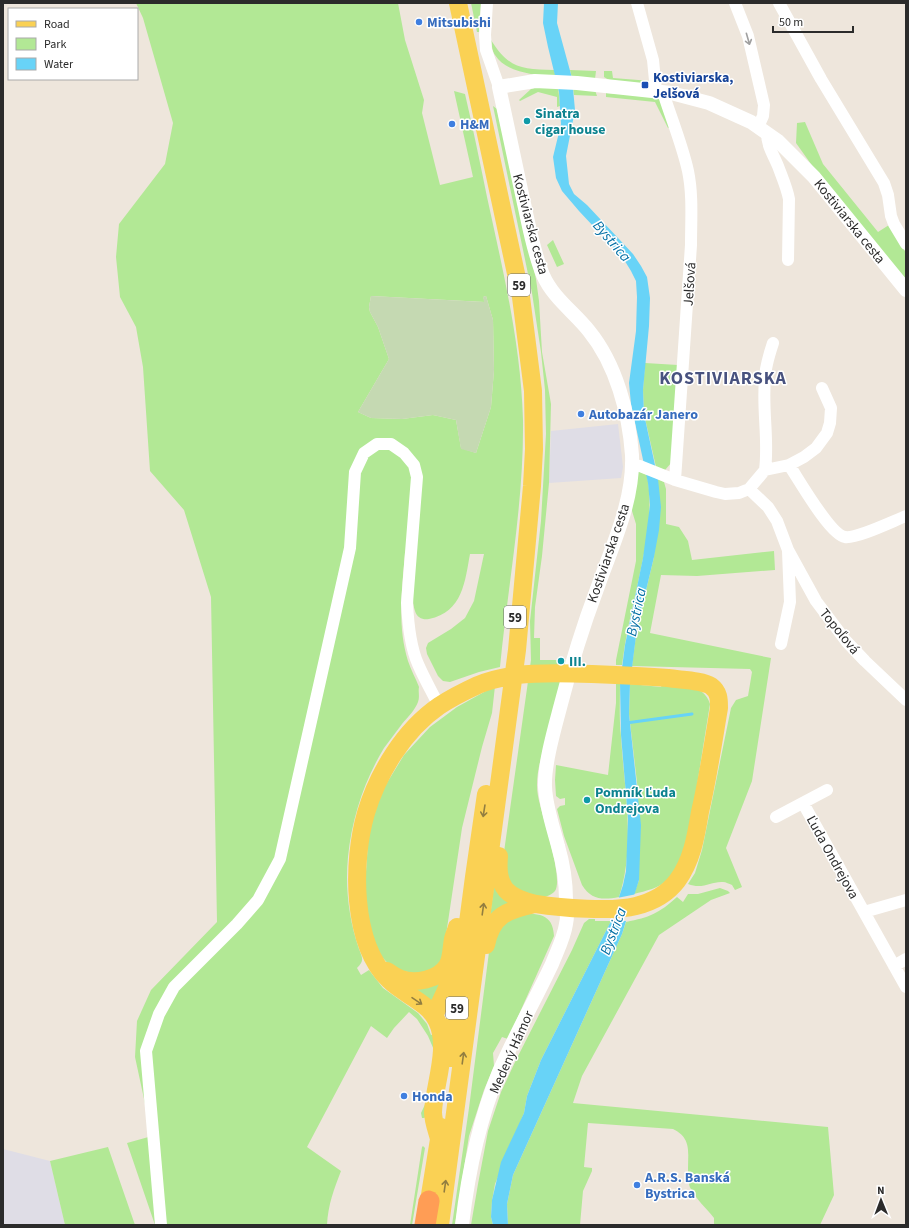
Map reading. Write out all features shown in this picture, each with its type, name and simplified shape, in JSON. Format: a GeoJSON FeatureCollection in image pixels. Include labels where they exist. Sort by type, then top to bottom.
{"type":"FeatureCollection","features":[{"type":"Feature","properties":{"kind":"highway"},"geometry":{"type":"LineString","coordinates":[[425,1225],[430,1201]]}},
{"type":"Feature","properties":{"kind":"main road","name":"59"},"geometry":{"type":"LineString","coordinates":[[440,1225],[516,658],[534,449],[533,391],[515,264],[458,3]]}},
{"type":"Feature","properties":{"kind":"main road","name":"59"},"geometry":{"type":"LineString","coordinates":[[430,1201],[474,877],[506,661],[524,572]]}},
{"type":"Feature","properties":{"kind":"main road"},"geometry":{"type":"LineString","coordinates":[[439,1139],[433,1113],[442,1049],[440,1030],[437,1020],[423,1005],[396,987],[385,976],[378,966],[365,940],[359,909],[357,862],[361,834],[369,805],[377,784],[390,761],[418,723],[439,706],[480,684],[500,678],[534,673],[573,673],[662,678],[705,683],[718,693],[719,708],[712,753],[694,841],[686,867],[676,882],[662,895],[635,906],[597,909],[535,904],[516,897],[507,891],[500,879],[498,866],[500,847],[496,815]]}},
{"type":"Feature","properties":{"kind":"main road"},"geometry":{"type":"LineString","coordinates":[[434,1016],[453,975],[458,953],[457,927],[461,901],[474,877]]}},
{"type":"Feature","properties":{"kind":"main road"},"geometry":{"type":"LineString","coordinates":[[474,976],[485,954],[488,934],[497,918],[516,908],[535,904]]}},
{"type":"Feature","properties":{"kind":"main road"},"geometry":{"type":"LineString","coordinates":[[378,966],[401,979],[414,981],[427,979],[440,973],[447,966],[457,927]]}},
{"type":"Feature","properties":{"kind":"street"},"geometry":{"type":"LineString","coordinates":[[487,3],[484,35],[486,50],[499,87]]}},
{"type":"Feature","properties":{"kind":"street","name":"Jelšová"},"geometry":{"type":"LineString","coordinates":[[637,3],[653,60],[659,91],[683,150],[688,172],[691,215],[691,245],[675,480]]}},
{"type":"Feature","properties":{"kind":"street"},"geometry":{"type":"LineString","coordinates":[[735,3],[748,36],[764,105],[762,130],[768,148],[787,190],[789,199],[788,260]]}},
{"type":"Feature","properties":{"kind":"street","name":"Kostiviarska cesta"},"geometry":{"type":"LineString","coordinates":[[779,3],[821,79],[884,183],[888,195],[891,216],[906,244]]}},
{"type":"Feature","properties":{"kind":"street","name":"Kostiviarska cesta"},"geometry":{"type":"LineString","coordinates":[[567,907],[562,863],[548,811],[545,786],[547,764],[561,704],[576,651],[623,517],[632,475],[636,466],[631,449],[626,418],[614,374],[607,359],[589,331],[547,284],[541,269],[528,222],[499,87],[534,81],[577,83],[659,91],[709,103],[751,122],[778,141],[814,176],[906,290]]}},
{"type":"Feature","properties":{"kind":"street"},"geometry":{"type":"LineString","coordinates":[[636,466],[675,480],[725,494],[739,493],[749,489],[765,470],[767,448],[764,381],[766,367],[773,343]]}},
{"type":"Feature","properties":{"kind":"street"},"geometry":{"type":"LineString","coordinates":[[765,470],[789,465],[804,457],[816,448],[827,434],[830,424],[831,408],[822,388]]}},
{"type":"Feature","properties":{"kind":"street"},"geometry":{"type":"LineString","coordinates":[[161,1225],[146,1051],[159,1014],[174,987],[237,924],[258,900],[280,859],[350,548],[355,472],[364,452],[377,444],[391,444],[404,453],[414,465],[417,477],[407,603],[408,620],[410,636],[418,664],[439,706]]}},
{"type":"Feature","properties":{"kind":"street"},"geometry":{"type":"LineString","coordinates":[[789,465],[823,516],[840,535],[844,537],[856,536],[906,516]]}},
{"type":"Feature","properties":{"kind":"street","name":"Topoľová"},"geometry":{"type":"LineString","coordinates":[[749,489],[768,507],[777,521],[788,550],[816,601],[846,641],[906,700]]}},
{"type":"Feature","properties":{"kind":"street","name":"Topoľová"},"geometry":{"type":"LineString","coordinates":[[781,644],[790,602],[788,550]]}},
{"type":"Feature","properties":{"kind":"street","name":"Ľuda Ondrejova"},"geometry":{"type":"LineString","coordinates":[[776,817],[827,790]]}},
{"type":"Feature","properties":{"kind":"street","name":"Ľuda Ondrejova"},"geometry":{"type":"LineString","coordinates":[[802,803],[906,987]]}},
{"type":"Feature","properties":{"kind":"street","name":"Ľuda Ondrejova"},"geometry":{"type":"LineString","coordinates":[[864,912],[906,900]]}},
{"type":"Feature","properties":{"kind":"street","name":"Medený Hámor"},"geometry":{"type":"LineString","coordinates":[[462,1225],[476,1150],[488,1103],[499,1073],[560,944],[566,924],[567,907]]}},
{"type":"Feature","properties":{"kind":"street"},"geometry":{"type":"LineString","coordinates":[[894,966],[906,958]]}},
{"type":"Feature","properties":{"kind":"shaded area"},"geometry":{"type":"Polygon","coordinates":[[[618,424],[623,467],[621,478],[549,483],[551,431],[618,424]]]}},
{"type":"Feature","properties":{"kind":"shaded area"},"geometry":{"type":"Polygon","coordinates":[[[3,1149],[50,1161],[65,1225],[3,1225],[3,1149]]]}},
{"type":"Feature","properties":{"kind":"green space"},"geometry":{"type":"Polygon","coordinates":[[[136,3],[398,3],[405,40],[424,100],[422,113],[440,185],[473,177],[454,91],[465,94],[505,280],[515,336],[522,392],[523,451],[515,544],[500,667],[479,672],[450,682],[443,681],[438,676],[427,654],[426,648],[428,643],[451,629],[465,618],[474,601],[484,554],[470,554],[464,585],[456,602],[449,610],[429,619],[422,619],[415,611],[413,598],[416,553],[405,553],[401,607],[402,634],[408,661],[419,687],[419,700],[413,711],[384,748],[370,773],[352,828],[348,857],[347,880],[350,915],[362,958],[362,962],[357,968],[361,975],[369,970],[383,988],[418,1013],[427,1024],[431,1035],[434,1034],[437,1056],[431,1104],[427,1116],[422,1118],[421,1113],[429,1096],[434,1063],[434,1050],[428,1036],[417,1019],[409,1012],[387,1038],[371,1026],[307,1147],[341,1171],[330,1204],[327,1225],[155,1225],[127,1143],[152,1136],[135,1057],[137,1021],[151,990],[217,922],[211,597],[184,510],[150,471],[143,367],[136,327],[120,297],[116,257],[119,224],[165,164],[173,123],[143,18],[136,3]],[[371,296],[369,307],[370,312],[378,327],[389,359],[358,412],[371,418],[402,419],[433,415],[456,420],[461,448],[476,453],[491,407],[494,370],[493,320],[486,296],[483,297],[485,302],[371,296]]]}},
{"type":"Feature","properties":{"kind":"green space"},"geometry":{"type":"Polygon","coordinates":[[[471,3],[481,3],[479,32],[477,32],[471,3]]]}},
{"type":"Feature","properties":{"kind":"green space"},"geometry":{"type":"Polygon","coordinates":[[[491,40],[504,57],[510,62],[525,68],[554,70],[556,78],[522,72],[507,66],[500,61],[494,53],[491,40]]]}},
{"type":"Feature","properties":{"kind":"green space"},"geometry":{"type":"Polygon","coordinates":[[[570,70],[596,71],[595,79],[572,78],[570,70]]]}},
{"type":"Feature","properties":{"kind":"green space"},"geometry":{"type":"Polygon","coordinates":[[[604,71],[612,71],[613,78],[651,81],[649,83],[638,84],[619,83],[604,77],[604,71]]]}},
{"type":"Feature","properties":{"kind":"green space"},"geometry":{"type":"Polygon","coordinates":[[[542,86],[558,86],[560,106],[557,107],[557,97],[538,92],[520,101],[519,100],[531,89],[542,86]]]}},
{"type":"Feature","properties":{"kind":"green space"},"geometry":{"type":"Polygon","coordinates":[[[573,88],[595,90],[597,96],[574,95],[573,88]]]}},
{"type":"Feature","properties":{"kind":"green space"},"geometry":{"type":"Polygon","coordinates":[[[606,93],[655,96],[660,100],[670,127],[668,128],[655,102],[606,97],[606,93]]]}},
{"type":"Feature","properties":{"kind":"green space"},"geometry":{"type":"Polygon","coordinates":[[[493,106],[497,109],[536,279],[542,352],[551,404],[549,483],[542,556],[535,607],[534,638],[540,638],[540,660],[568,660],[542,755],[537,780],[538,796],[557,873],[557,884],[555,891],[552,894],[535,898],[523,896],[508,881],[504,852],[531,660],[530,621],[541,521],[546,434],[545,390],[532,293],[493,106]]]}},
{"type":"Feature","properties":{"kind":"green space"},"geometry":{"type":"Polygon","coordinates":[[[805,122],[823,164],[878,232],[889,225],[906,253],[906,284],[828,188],[796,143],[797,123],[805,122]]]}},
{"type":"Feature","properties":{"kind":"green space"},"geometry":{"type":"Polygon","coordinates":[[[553,240],[564,264],[557,267],[547,245],[553,240]]]}},
{"type":"Feature","properties":{"kind":"green space"},"geometry":{"type":"Polygon","coordinates":[[[371,296],[484,302],[483,297],[486,296],[493,320],[494,370],[491,407],[476,453],[461,449],[456,420],[433,415],[402,419],[371,418],[358,412],[389,359],[378,327],[370,312],[369,307],[371,296]]]}},
{"type":"Feature","properties":{"kind":"green space"},"geometry":{"type":"Polygon","coordinates":[[[645,363],[678,365],[672,462],[665,470],[656,467],[644,414],[643,390],[645,363]]]}},
{"type":"Feature","properties":{"kind":"green space"},"geometry":{"type":"Polygon","coordinates":[[[638,471],[647,475],[650,503],[648,531],[626,636],[622,665],[616,665],[636,561],[636,524],[632,511],[632,504],[638,471]]]}},
{"type":"Feature","properties":{"kind":"green space"},"geometry":{"type":"Polygon","coordinates":[[[658,479],[664,482],[666,489],[666,524],[679,527],[688,541],[692,560],[774,551],[775,570],[697,576],[661,575],[650,633],[771,658],[752,781],[726,848],[742,887],[735,890],[732,885],[724,882],[703,886],[693,886],[688,884],[695,873],[702,850],[731,708],[736,700],[748,696],[752,672],[750,669],[632,666],[637,628],[654,557],[658,479]]]}},
{"type":"Feature","properties":{"kind":"green space"},"geometry":{"type":"Polygon","coordinates":[[[616,683],[620,683],[620,723],[628,817],[627,857],[619,897],[598,898],[589,894],[582,885],[564,836],[557,809],[560,806],[565,805],[565,798],[560,799],[556,796],[556,765],[608,775],[616,703],[616,683]]]}},
{"type":"Feature","properties":{"kind":"green space"},"geometry":{"type":"Polygon","coordinates":[[[630,684],[661,687],[662,685],[690,687],[702,692],[707,697],[710,704],[693,819],[682,858],[675,870],[664,883],[652,889],[634,894],[639,880],[638,791],[629,714],[630,684]]]}},
{"type":"Feature","properties":{"kind":"green space"},"geometry":{"type":"Polygon","coordinates":[[[495,686],[492,713],[462,828],[443,955],[440,964],[432,969],[418,974],[393,969],[382,957],[373,941],[364,901],[369,828],[382,791],[404,755],[430,727],[457,707],[495,686]]]}},
{"type":"Feature","properties":{"kind":"green space"},"geometry":{"type":"Polygon","coordinates":[[[494,886],[511,904],[490,917],[494,886]]]}},
{"type":"Feature","properties":{"kind":"green space"},"geometry":{"type":"Polygon","coordinates":[[[720,888],[730,893],[711,900],[659,935],[582,1076],[573,1103],[828,1127],[834,1195],[820,1225],[714,1225],[714,1218],[690,1187],[687,1144],[680,1133],[673,1129],[588,1123],[584,1167],[592,1168],[592,1171],[583,1191],[580,1225],[508,1225],[507,1204],[513,1175],[622,934],[626,922],[653,914],[677,897],[683,902],[688,894],[698,894],[720,888]]]}},
{"type":"Feature","properties":{"kind":"green space"},"geometry":{"type":"Polygon","coordinates":[[[520,913],[543,916],[548,919],[553,928],[554,936],[508,1039],[502,1037],[493,1053],[494,1066],[484,1090],[469,1136],[455,1225],[452,1225],[489,952],[496,930],[520,913]]]}},
{"type":"Feature","properties":{"kind":"green space"},"geometry":{"type":"Polygon","coordinates":[[[589,919],[595,919],[595,921],[611,921],[541,1060],[527,1096],[524,1113],[495,1184],[491,1217],[493,1225],[471,1225],[488,1131],[501,1092],[584,923],[589,919]]]}},
{"type":"Feature","properties":{"kind":"green space"},"geometry":{"type":"Polygon","coordinates":[[[444,975],[432,1007],[405,986],[444,975]]]}},
{"type":"Feature","properties":{"kind":"green space"},"geometry":{"type":"Polygon","coordinates":[[[423,1146],[425,1148],[412,1225],[410,1225],[422,1147],[423,1146]]]}},
{"type":"Feature","properties":{"kind":"green space"},"geometry":{"type":"Polygon","coordinates":[[[108,1147],[135,1225],[65,1225],[50,1161],[108,1147]]]}},
{"type":"Feature","properties":{"kind":"water","name":"Bystrica"},"geometry":{"type":"Polygon","coordinates":[[[544,3],[558,3],[557,23],[572,78],[575,110],[566,156],[569,184],[574,194],[587,205],[633,254],[647,277],[650,298],[643,390],[644,414],[658,479],[661,507],[659,530],[654,557],[637,628],[630,684],[629,714],[641,825],[639,880],[622,934],[513,1175],[507,1204],[508,1225],[493,1225],[491,1217],[492,1200],[501,1162],[524,1113],[527,1096],[541,1060],[611,921],[623,885],[626,871],[628,819],[621,735],[620,683],[625,645],[643,558],[650,505],[648,483],[631,404],[629,383],[636,331],[636,281],[623,258],[562,191],[556,178],[553,157],[561,124],[559,92],[543,23],[544,3]]]}},
{"type":"Feature","properties":{"kind":"pier"},"geometry":{"type":"Polygon","coordinates":[[[637,894],[628,921],[609,921],[617,898],[637,894]]]}},
{"type":"Feature","properties":{"kind":"waterway"},"geometry":{"type":"LineString","coordinates":[[626,723],[692,714]]}},
{"type":"Feature","properties":{"kind":"place","name":"Mitsubishi"},"geometry":{"type":"Point","coordinates":[419,22]}},
{"type":"Feature","properties":{"kind":"place","name":"Kostiviarska, Jelšová"},"geometry":{"type":"Point","coordinates":[645,85]}},
{"type":"Feature","properties":{"kind":"place","name":"Sinatra cigar house"},"geometry":{"type":"Point","coordinates":[527,121]}},
{"type":"Feature","properties":{"kind":"place","name":"H&M"},"geometry":{"type":"Point","coordinates":[452,124]}},
{"type":"Feature","properties":{"kind":"place","name":"Autobazár Janero"},"geometry":{"type":"Point","coordinates":[581,414]}},
{"type":"Feature","properties":{"kind":"place","name":"III."},"geometry":{"type":"Point","coordinates":[561,661]}},
{"type":"Feature","properties":{"kind":"place","name":"Pomník Ľuda Ondrejova"},"geometry":{"type":"Point","coordinates":[587,800]}},
{"type":"Feature","properties":{"kind":"place","name":"Honda"},"geometry":{"type":"Point","coordinates":[404,1096]}},
{"type":"Feature","properties":{"kind":"place","name":"A.R.S. Banská Bystrica"},"geometry":{"type":"Point","coordinates":[637,1185]}},
{"type":"Feature","properties":{"kind":"district","name":"KOSTIVIARSKA"},"geometry":{"type":"Point","coordinates":[723,378]}}]}
